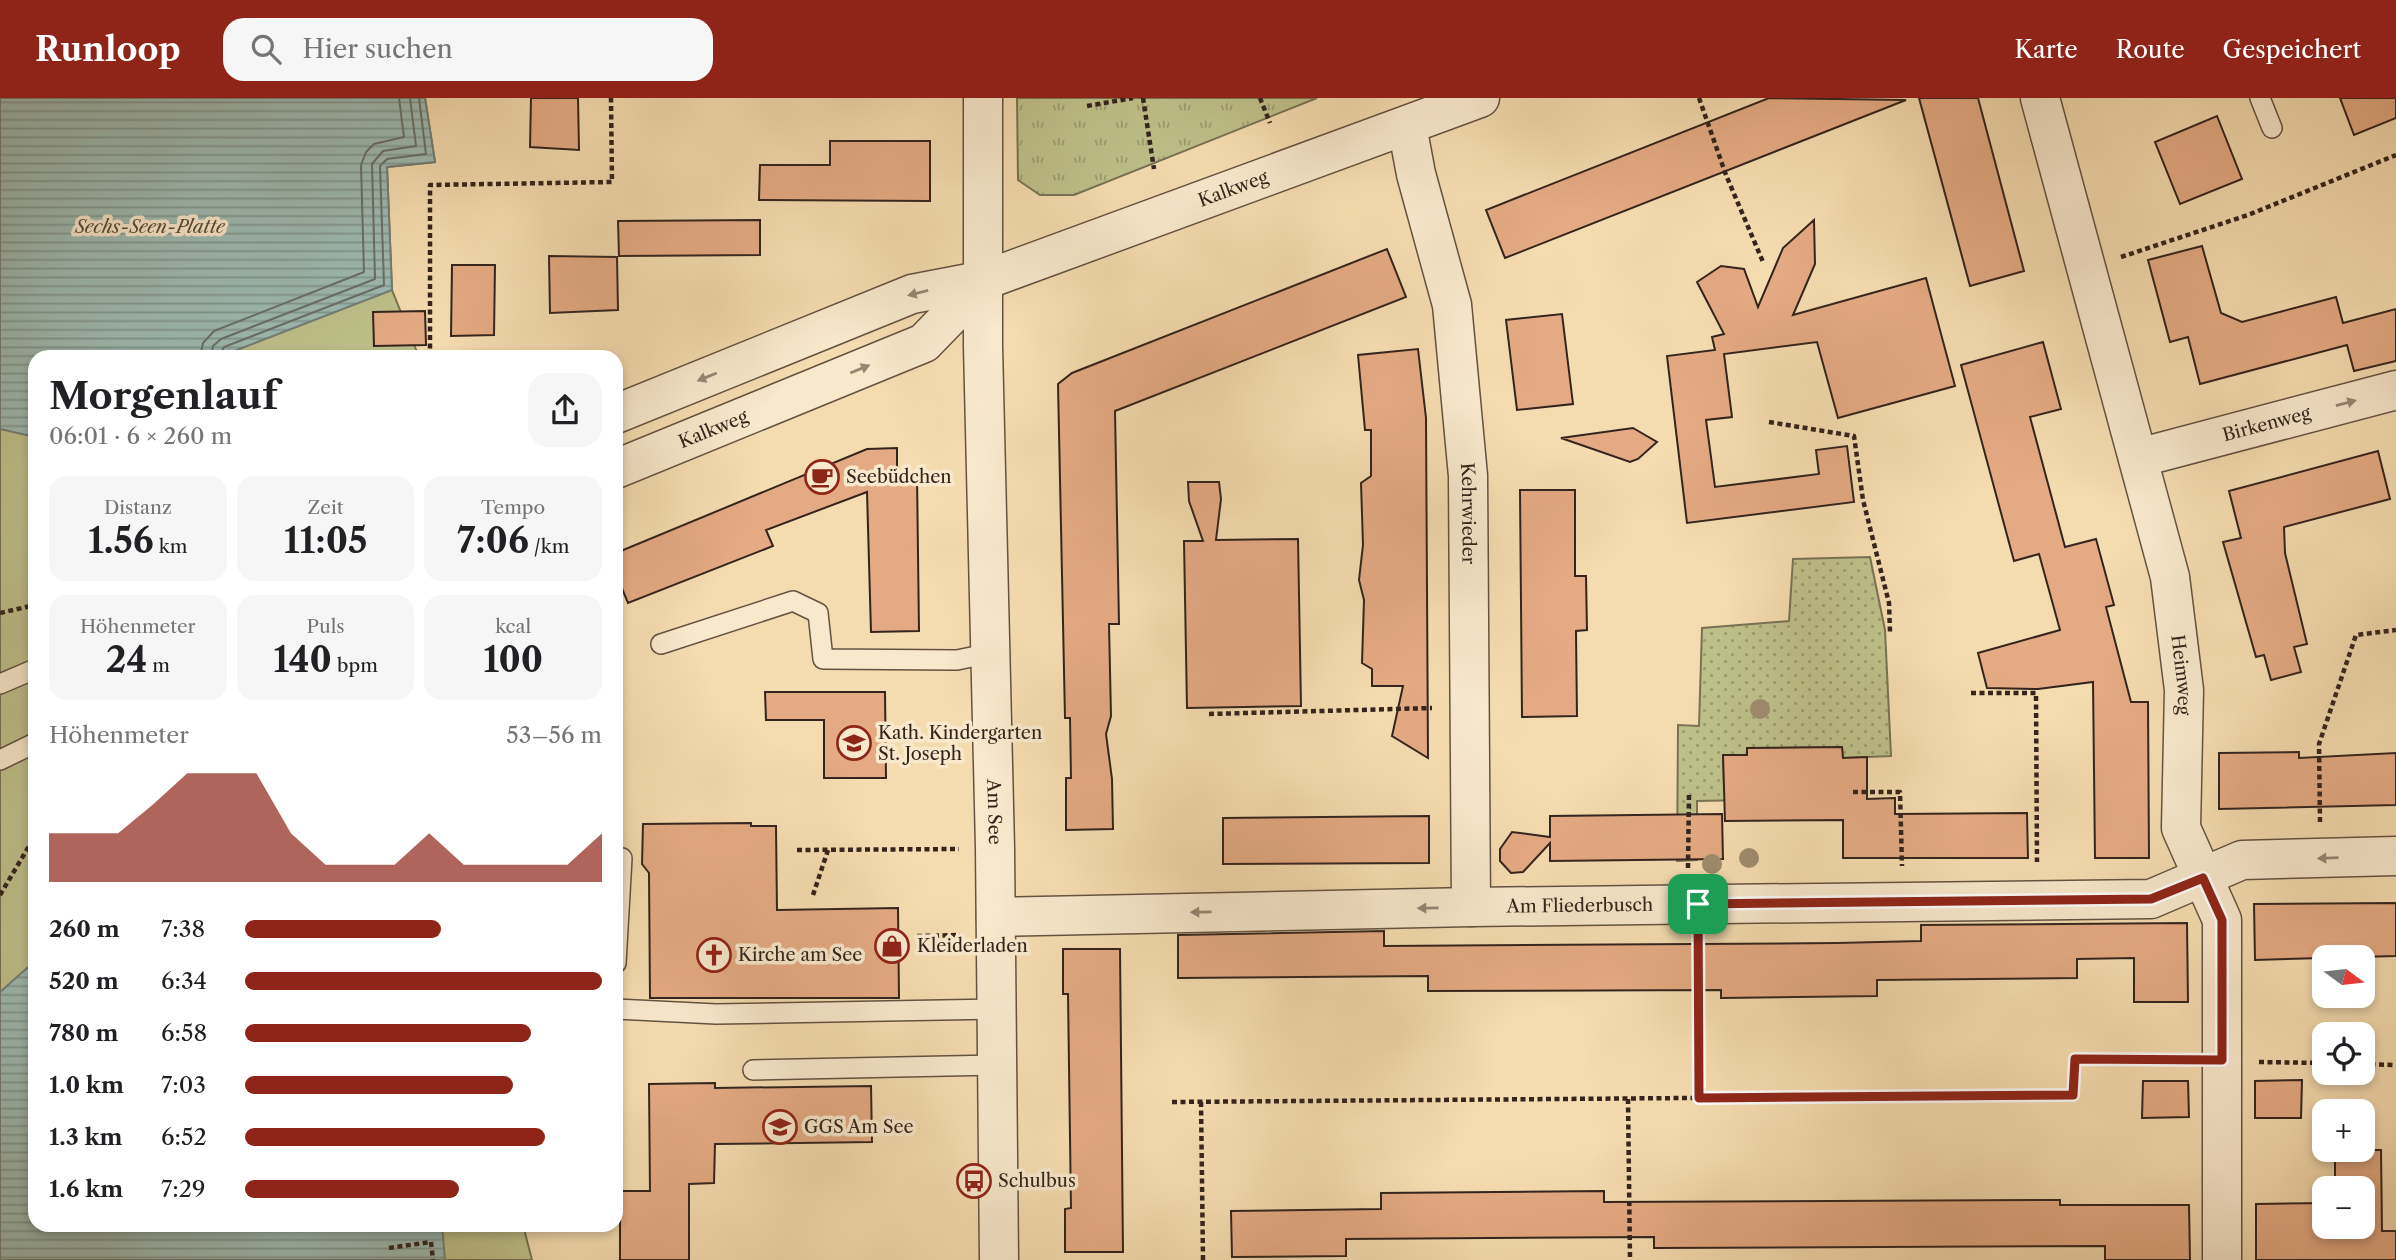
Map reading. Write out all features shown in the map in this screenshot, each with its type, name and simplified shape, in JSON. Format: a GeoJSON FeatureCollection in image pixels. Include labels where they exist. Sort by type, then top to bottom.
{"type":"FeatureCollection","features":[{"type":"Feature","properties":{"kind":"street","name":"Am See"},"geometry":{"type":"LineString","coordinates":[[984,98],[983,346],[995,848],[999,1260]]}},
{"type":"Feature","properties":{"kind":"street","name":"Kalkweg"},"geometry":{"type":"LineString","coordinates":[[623,411],[912,294],[985,280],[1480,98]]}},
{"type":"Feature","properties":{"kind":"street","name":"Heimweg"},"geometry":{"type":"LineString","coordinates":[[2040,98],[2170,578],[2184,690],[2181,828],[2222,920],[2222,1260]]}},
{"type":"Feature","properties":{"kind":"street","name":"Kehrwieder"},"geometry":{"type":"LineString","coordinates":[[1408,126],[1416,174],[1452,305],[1468,476],[1471,907]]}},
{"type":"Feature","properties":{"kind":"street","name":"Kalkweg"},"geometry":{"type":"LineString","coordinates":[[623,466],[924,343],[985,280]]}},
{"type":"Feature","properties":{"kind":"street","name":"Birkenweg"},"geometry":{"type":"LineString","coordinates":[[2138,458],[2396,390]]}},
{"type":"Feature","properties":{"kind":"street","name":"Am Fliederbusch"},"geometry":{"type":"LineString","coordinates":[[996,916],[2151,899],[2242,860],[2396,856]]}},
{"type":"Feature","properties":{"kind":"lane"},"geometry":{"type":"LineString","coordinates":[[2260,98],[2272,128]]}},
{"type":"Feature","properties":{"kind":"lane"},"geometry":{"type":"LineString","coordinates":[[661,644],[793,601],[818,613],[823,659],[957,660],[991,653]]}},
{"type":"Feature","properties":{"kind":"lane"},"geometry":{"type":"LineString","coordinates":[[0,684],[28,672]]}},
{"type":"Feature","properties":{"kind":"lane"},"geometry":{"type":"LineString","coordinates":[[0,760],[28,746]]}},
{"type":"Feature","properties":{"kind":"lane"},"geometry":{"type":"LineString","coordinates":[[623,1009],[716,1014],[997,1009]]}},
{"type":"Feature","properties":{"kind":"lane"},"geometry":{"type":"LineString","coordinates":[[753,1070],[997,1065]]}},
{"type":"Feature","properties":{"kind":"path"},"geometry":{"type":"LineString","coordinates":[[430,350],[430,185],[612,182],[611,98]]}},
{"type":"Feature","properties":{"kind":"path"},"geometry":{"type":"LineString","coordinates":[[1087,106],[1133,98]]}},
{"type":"Feature","properties":{"kind":"path"},"geometry":{"type":"LineString","coordinates":[[1143,98],[1154,169]]}},
{"type":"Feature","properties":{"kind":"path"},"geometry":{"type":"LineString","coordinates":[[1260,98],[1270,123]]}},
{"type":"Feature","properties":{"kind":"path"},"geometry":{"type":"LineString","coordinates":[[1699,98],[1726,174],[1763,262]]}},
{"type":"Feature","properties":{"kind":"path"},"geometry":{"type":"LineString","coordinates":[[2087,269],[2248,215],[2396,155]]}},
{"type":"Feature","properties":{"kind":"path"},"geometry":{"type":"LineString","coordinates":[[1769,422],[1854,436],[1863,500],[1889,604],[1890,632]]}},
{"type":"Feature","properties":{"kind":"path"},"geometry":{"type":"LineString","coordinates":[[0,613],[28,607]]}},
{"type":"Feature","properties":{"kind":"path"},"geometry":{"type":"LineString","coordinates":[[2321,858],[2319,744],[2356,635],[2396,630]]}},
{"type":"Feature","properties":{"kind":"path"},"geometry":{"type":"LineString","coordinates":[[1971,694],[2036,693],[2037,900]]}},
{"type":"Feature","properties":{"kind":"path"},"geometry":{"type":"LineString","coordinates":[[1209,714],[1469,706]]}},
{"type":"Feature","properties":{"kind":"path"},"geometry":{"type":"LineString","coordinates":[[1853,792],[1900,792],[1902,902]]}},
{"type":"Feature","properties":{"kind":"path"},"geometry":{"type":"LineString","coordinates":[[1689,794],[1699,1098]]}},
{"type":"Feature","properties":{"kind":"path"},"geometry":{"type":"LineString","coordinates":[[0,895],[28,848]]}},
{"type":"Feature","properties":{"kind":"path"},"geometry":{"type":"LineString","coordinates":[[797,850],[995,848]]}},
{"type":"Feature","properties":{"kind":"path"},"geometry":{"type":"LineString","coordinates":[[813,895],[828,850]]}},
{"type":"Feature","properties":{"kind":"path"},"geometry":{"type":"LineString","coordinates":[[1172,1102],[2073,1095],[2075,1059],[2312,1063]]}},
{"type":"Feature","properties":{"kind":"path"},"geometry":{"type":"LineString","coordinates":[[2375,1064],[2396,1065]]}},
{"type":"Feature","properties":{"kind":"path"},"geometry":{"type":"LineString","coordinates":[[1628,1099],[1630,1260]]}},
{"type":"Feature","properties":{"kind":"path"},"geometry":{"type":"LineString","coordinates":[[1201,1102],[1203,1260]]}},
{"type":"Feature","properties":{"kind":"path"},"geometry":{"type":"LineString","coordinates":[[389,1248],[431,1242],[433,1260]]}},
{"type":"Feature","properties":{"kind":"green space","name":"Sechs-Seen-Platte"},"geometry":{"type":"Polygon","coordinates":[[[0,98],[425,98],[435,162],[387,167],[392,290],[416,350],[28,350],[28,1232],[525,1232],[532,1260],[0,1260],[0,98]]]}},
{"type":"Feature","properties":{"kind":"green space"},"geometry":{"type":"Polygon","coordinates":[[[1017,98],[1317,98],[1074,195],[1040,195],[1018,180],[1017,98]]]}},
{"type":"Feature","properties":{"kind":"green space"},"geometry":{"type":"Polygon","coordinates":[[[1870,557],[1885,630],[1891,756],[1843,758],[1842,747],[1748,748],[1747,755],[1723,755],[1724,783],[1747,783],[1747,800],[1697,801],[1697,860],[1677,861],[1678,725],[1699,726],[1702,628],[1789,621],[1793,559],[1870,557]]]}},
{"type":"Feature","properties":{"kind":"water","name":"Sechs-Seen-Platte"},"geometry":{"type":"Polygon","coordinates":[[[0,98],[425,98],[435,162],[387,167],[392,290],[237,350],[28,350],[28,435],[0,429],[0,98]]]}},
{"type":"Feature","properties":{"kind":"water"},"geometry":{"type":"Polygon","coordinates":[[[28,967],[28,1232],[443,1232],[445,1260],[0,1260],[0,992],[28,967]]]}},
{"type":"Feature","properties":{"kind":"building"},"geometry":{"type":"Polygon","coordinates":[[[531,98],[578,98],[579,150],[530,147],[531,98]]]}},
{"type":"Feature","properties":{"kind":"building"},"geometry":{"type":"Polygon","coordinates":[[[1769,98],[1906,100],[1505,258],[1486,210],[1769,98]]]}},
{"type":"Feature","properties":{"kind":"building"},"geometry":{"type":"Polygon","coordinates":[[[1919,98],[1978,98],[2024,271],[1970,286],[1919,98]]]}},
{"type":"Feature","properties":{"kind":"building"},"geometry":{"type":"Polygon","coordinates":[[[2340,98],[2396,98],[2396,118],[2354,135],[2340,98]]]}},
{"type":"Feature","properties":{"kind":"building"},"geometry":{"type":"Polygon","coordinates":[[[2217,116],[2242,179],[2180,204],[2155,142],[2217,116]]]}},
{"type":"Feature","properties":{"kind":"building"},"geometry":{"type":"Polygon","coordinates":[[[830,141],[930,141],[930,201],[759,200],[760,165],[830,165],[830,141]]]}},
{"type":"Feature","properties":{"kind":"building"},"geometry":{"type":"Polygon","coordinates":[[[760,220],[760,255],[619,256],[618,221],[760,220]]]}},
{"type":"Feature","properties":{"kind":"building"},"geometry":{"type":"Polygon","coordinates":[[[1814,220],[1815,264],[1793,315],[1926,278],[1955,386],[1838,418],[1817,342],[1724,354],[1732,417],[1706,420],[1715,487],[1819,474],[1816,450],[1847,446],[1854,502],[1687,523],[1667,356],[1715,350],[1712,337],[1724,334],[1697,282],[1721,266],[1744,269],[1758,307],[1783,248],[1814,220]]]}},
{"type":"Feature","properties":{"kind":"building"},"geometry":{"type":"Polygon","coordinates":[[[2202,246],[2221,313],[2242,322],[2336,297],[2343,323],[2396,309],[2396,361],[2354,371],[2347,345],[2200,384],[2188,337],[2170,342],[2148,260],[2202,246]]]}},
{"type":"Feature","properties":{"kind":"building"},"geometry":{"type":"Polygon","coordinates":[[[1387,249],[1406,297],[1115,411],[1119,624],[1109,624],[1111,716],[1106,734],[1112,779],[1113,829],[1066,830],[1066,778],[1071,778],[1070,718],[1065,718],[1058,384],[1072,373],[1387,249]]]}},
{"type":"Feature","properties":{"kind":"building"},"geometry":{"type":"Polygon","coordinates":[[[549,256],[617,257],[618,310],[550,313],[549,256]]]}},
{"type":"Feature","properties":{"kind":"building"},"geometry":{"type":"Polygon","coordinates":[[[452,265],[495,265],[494,335],[451,336],[452,265]]]}},
{"type":"Feature","properties":{"kind":"building"},"geometry":{"type":"Polygon","coordinates":[[[425,311],[426,345],[374,346],[373,312],[425,311]]]}},
{"type":"Feature","properties":{"kind":"building"},"geometry":{"type":"Polygon","coordinates":[[[1562,314],[1573,404],[1517,410],[1506,320],[1562,314]]]}},
{"type":"Feature","properties":{"kind":"building"},"geometry":{"type":"Polygon","coordinates":[[[2043,342],[2061,409],[2030,417],[2065,547],[2096,539],[2114,605],[2106,607],[2131,702],[2148,702],[2149,858],[2095,858],[2093,682],[2038,689],[1987,688],[1978,653],[2060,630],[2039,554],[2014,561],[1961,365],[2043,342]]]}},
{"type":"Feature","properties":{"kind":"building"},"geometry":{"type":"Polygon","coordinates":[[[1418,349],[1426,418],[1428,758],[1392,736],[1403,686],[1372,686],[1372,669],[1362,663],[1364,600],[1359,580],[1363,545],[1361,483],[1371,476],[1371,430],[1365,430],[1358,355],[1418,349]]]}},
{"type":"Feature","properties":{"kind":"building"},"geometry":{"type":"Polygon","coordinates":[[[1633,428],[1657,442],[1638,459],[1630,462],[1561,438],[1633,428]]]}},
{"type":"Feature","properties":{"kind":"building"},"geometry":{"type":"Polygon","coordinates":[[[897,448],[897,475],[917,475],[919,631],[871,632],[867,492],[766,530],[773,546],[628,603],[623,591],[623,550],[867,449],[897,448]]]}},
{"type":"Feature","properties":{"kind":"building"},"geometry":{"type":"Polygon","coordinates":[[[2378,451],[2390,499],[2284,527],[2285,553],[2307,644],[2294,647],[2301,672],[2271,680],[2264,655],[2256,657],[2223,542],[2241,538],[2229,491],[2378,451]]]}},
{"type":"Feature","properties":{"kind":"building"},"geometry":{"type":"Polygon","coordinates":[[[1188,482],[1219,482],[1221,499],[1216,540],[1298,539],[1301,706],[1187,708],[1184,541],[1203,541],[1189,501],[1188,482]]]}},
{"type":"Feature","properties":{"kind":"building"},"geometry":{"type":"Polygon","coordinates":[[[1520,490],[1575,490],[1575,576],[1586,576],[1587,630],[1576,631],[1577,716],[1522,717],[1520,490]]]}},
{"type":"Feature","properties":{"kind":"building"},"geometry":{"type":"Polygon","coordinates":[[[765,692],[885,692],[886,778],[824,778],[824,720],[766,720],[765,692]]]}},
{"type":"Feature","properties":{"kind":"building"},"geometry":{"type":"Polygon","coordinates":[[[1842,747],[1843,758],[1867,757],[1867,799],[1895,798],[1895,814],[2027,813],[2028,858],[1843,858],[1843,820],[1725,821],[1723,755],[1747,755],[1747,748],[1842,747]]]}},
{"type":"Feature","properties":{"kind":"building"},"geometry":{"type":"Polygon","coordinates":[[[2299,752],[2299,758],[2396,753],[2396,805],[2219,809],[2219,753],[2299,752]]]}},
{"type":"Feature","properties":{"kind":"building"},"geometry":{"type":"Polygon","coordinates":[[[1722,814],[1723,859],[1550,861],[1550,843],[1523,872],[1511,873],[1500,861],[1500,849],[1512,832],[1550,837],[1550,816],[1722,814]]]}},
{"type":"Feature","properties":{"kind":"building"},"geometry":{"type":"Polygon","coordinates":[[[1429,816],[1429,863],[1223,864],[1223,818],[1429,816]]]}},
{"type":"Feature","properties":{"kind":"building","name":"Kirche am See"},"geometry":{"type":"Polygon","coordinates":[[[751,823],[751,826],[776,826],[777,910],[898,908],[899,998],[650,998],[649,873],[642,864],[643,824],[751,823]]]}},
{"type":"Feature","properties":{"kind":"building"},"geometry":{"type":"Polygon","coordinates":[[[2396,903],[2396,956],[2375,957],[2375,945],[2312,945],[2312,958],[2255,960],[2254,904],[2396,903]]]}},
{"type":"Feature","properties":{"kind":"building"},"geometry":{"type":"Polygon","coordinates":[[[2187,923],[2188,1002],[2134,1002],[2134,958],[2077,959],[2077,978],[1877,980],[1877,996],[1721,998],[1721,990],[1428,991],[1428,976],[1178,978],[1178,935],[1384,931],[1384,946],[1837,943],[1921,941],[1921,925],[2187,923]]]}},
{"type":"Feature","properties":{"kind":"building"},"geometry":{"type":"Polygon","coordinates":[[[1063,949],[1120,949],[1123,1252],[1065,1252],[1065,1209],[1071,1208],[1068,994],[1063,994],[1063,949]]]}},
{"type":"Feature","properties":{"kind":"building"},"geometry":{"type":"Polygon","coordinates":[[[2302,1080],[2301,1118],[2255,1118],[2255,1081],[2302,1080]]]}},
{"type":"Feature","properties":{"kind":"building"},"geometry":{"type":"Polygon","coordinates":[[[2143,1081],[2188,1081],[2189,1117],[2142,1118],[2143,1081]]]}},
{"type":"Feature","properties":{"kind":"building"},"geometry":{"type":"Polygon","coordinates":[[[715,1083],[715,1088],[871,1086],[872,1142],[715,1144],[714,1183],[689,1184],[689,1260],[620,1260],[623,1191],[650,1191],[649,1084],[715,1083]]]}},
{"type":"Feature","properties":{"kind":"building"},"geometry":{"type":"Polygon","coordinates":[[[2375,1150],[2381,1150],[2382,1231],[2396,1231],[2396,1260],[2256,1260],[2256,1204],[2312,1203],[2312,1239],[2375,1239],[2375,1176],[2335,1176],[2335,1162],[2375,1162],[2375,1150]]]}},
{"type":"Feature","properties":{"kind":"building"},"geometry":{"type":"Polygon","coordinates":[[[1604,1191],[1604,1202],[2060,1200],[2060,1205],[2189,1205],[2190,1260],[2105,1260],[2105,1246],[1654,1248],[1654,1237],[1346,1239],[1346,1256],[1232,1257],[1231,1211],[1381,1209],[1381,1193],[1604,1191]]]}},
{"type":"Feature","properties":{"kind":"place","name":"Seebüdchen"},"geometry":{"type":"Point","coordinates":[822,477]}},
{"type":"Feature","properties":{"kind":"place","name":"Kath. Kindergarten St. Joseph"},"geometry":{"type":"Point","coordinates":[854,743]}},
{"type":"Feature","properties":{"kind":"place","name":"Kleiderladen"},"geometry":{"type":"Point","coordinates":[892,946]}},
{"type":"Feature","properties":{"kind":"place","name":"Kirche am See"},"geometry":{"type":"Point","coordinates":[714,955]}},
{"type":"Feature","properties":{"kind":"place","name":"GGS Am See"},"geometry":{"type":"Point","coordinates":[780,1127]}},
{"type":"Feature","properties":{"kind":"place","name":"Schulbus"},"geometry":{"type":"Point","coordinates":[974,1181]}},
{"type":"Feature","properties":{"kind":"route"},"geometry":{"type":"LineString","coordinates":[[2203,878],[2222,920],[2222,1060],[2075,1059],[2073,1095],[1699,1098],[1698,904],[2151,899],[2203,878]]}}]}
